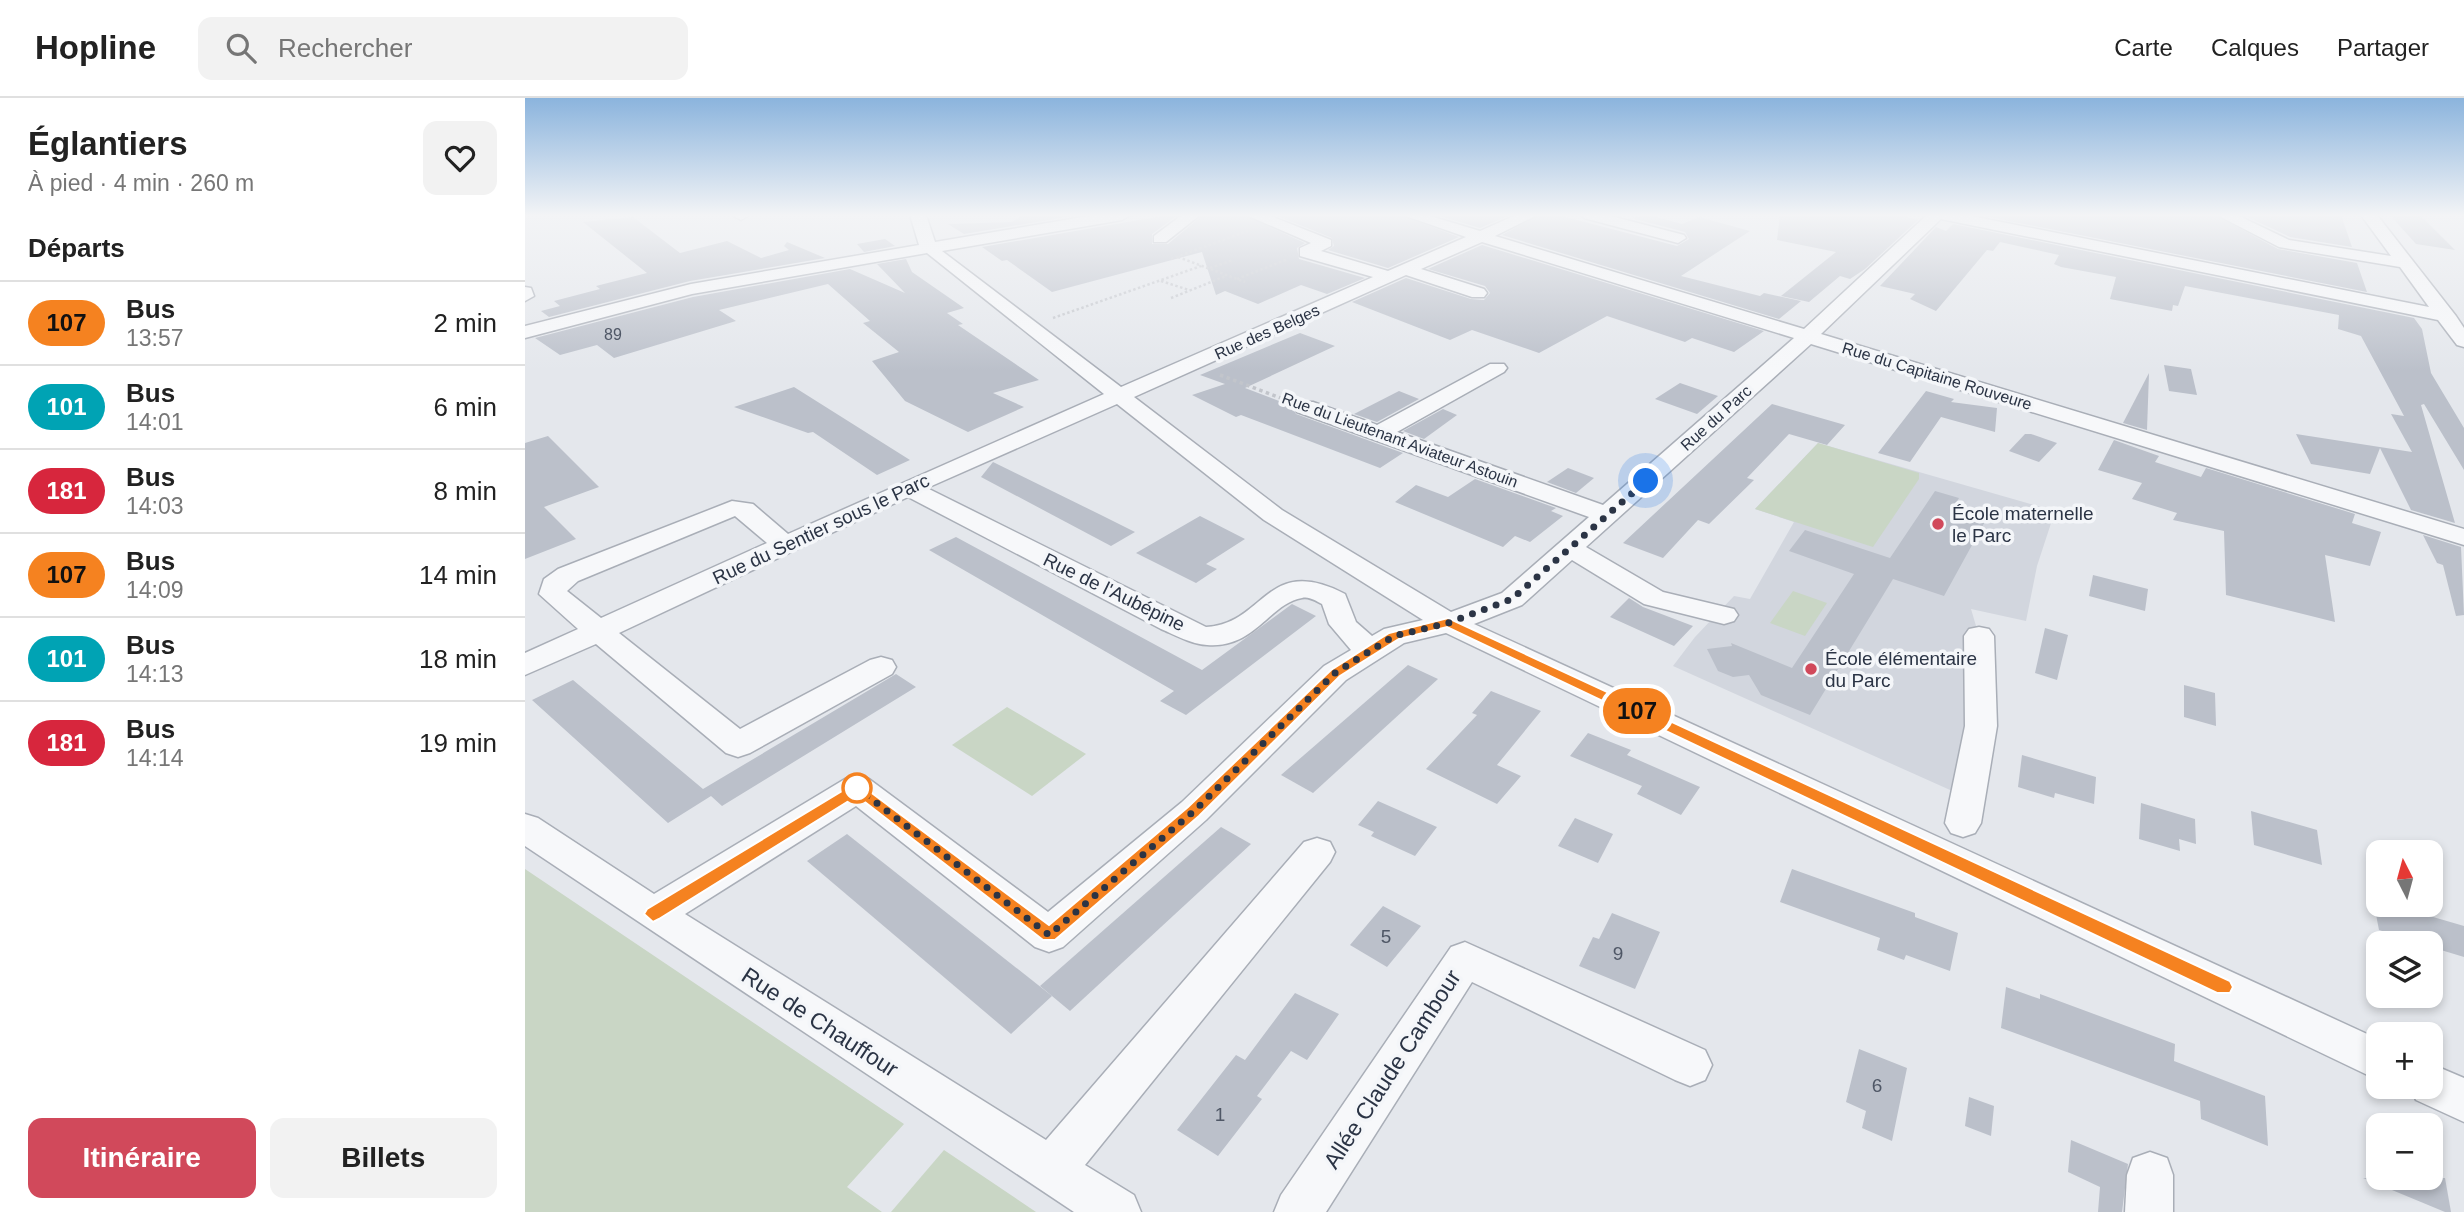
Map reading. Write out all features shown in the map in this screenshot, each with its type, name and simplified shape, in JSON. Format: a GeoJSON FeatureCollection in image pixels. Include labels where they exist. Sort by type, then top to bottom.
{"type":"FeatureCollection","features":[{"type":"Feature","properties":{"kind":"street"},"geometry":{"type":"LineString","coordinates":[[525,332],[691,289],[820,267]]}},
{"type":"Feature","properties":{"kind":"street"},"geometry":{"type":"LineString","coordinates":[[956,267],[1273,515],[1448,623],[2366,1054]]}},
{"type":"Feature","properties":{"kind":"street"},"geometry":{"type":"LineString","coordinates":[[1369,267],[1478,293]]}},
{"type":"Feature","properties":{"kind":"street","name":"Rue des Belges"},"geometry":{"type":"LineString","coordinates":[[1119,395],[1415,267]]}},
{"type":"Feature","properties":{"kind":"street","name":"Rue du Capitaine Rouveure"},"geometry":{"type":"LineString","coordinates":[[1581,267],[2464,537]]}},
{"type":"Feature","properties":{"kind":"street","name":"Rue du Parc"},"geometry":{"type":"LineString","coordinates":[[653,914],[857,788],[1049,935],[1194,811],[1335,673],[1394,636],[1448,623],[1512,599],[1808,336],[1881,267]]}},
{"type":"Feature","properties":{"kind":"street"},"geometry":{"type":"LineString","coordinates":[[2202,267],[2447,316]]}},
{"type":"Feature","properties":{"kind":"street"},"geometry":{"type":"LineString","coordinates":[[2409,267],[2464,341]]}},
{"type":"Feature","properties":{"kind":"street"},"geometry":{"type":"LineString","coordinates":[[1381,432],[1497,368]]}},
{"type":"Feature","properties":{"kind":"street","name":"Rue du Sentier sous le Parc"},"geometry":{"type":"LineString","coordinates":[[525,665],[908,488],[1119,395]]}},
{"type":"Feature","properties":{"kind":"street","name":"Rue du Lieutenant Aviateur Astouin"},"geometry":{"type":"LineString","coordinates":[[1305,407],[1608,515]]}},
{"type":"Feature","properties":{"kind":"street","name":"Rue de l'Aubépine"},"geometry":{"type":"LineString","coordinates":[[908,488],[1171,623],[1208,636],[1235,631],[1276,599],[1303,587],[1322,590],[1335,600],[1338,619],[1352,637],[1371,650]]}},
{"type":"Feature","properties":{"kind":"street"},"geometry":{"type":"LineString","coordinates":[[785,545],[744,509],[732,508],[568,575],[554,585],[553,594],[738,746],[881,667]]}},
{"type":"Feature","properties":{"kind":"street"},"geometry":{"type":"LineString","coordinates":[[1570,548],[1654,597],[1724,615]]}},
{"type":"Feature","properties":{"kind":"street"},"geometry":{"type":"LineString","coordinates":[[1963,823],[1982,726],[1979,636]]}},
{"type":"Feature","properties":{"kind":"street","name":"Rue de Chauffour"},"geometry":{"type":"LineString","coordinates":[[525,828],[653,914],[1117,1212]]}},
{"type":"Feature","properties":{"kind":"street"},"geometry":{"type":"LineString","coordinates":[[1051,1170],[1317,852]]}},
{"type":"Feature","properties":{"kind":"street","name":"Allée Claude Cambour"},"geometry":{"type":"LineString","coordinates":[[1298,1212],[1465,959],[1690,1065]]}},
{"type":"Feature","properties":{"kind":"street"},"geometry":{"type":"LineString","coordinates":[[2443,1090],[2464,1100]]}},
{"type":"Feature","properties":{"kind":"path"},"geometry":{"type":"LineString","coordinates":[[1053,318],[1196,267]]}},
{"type":"Feature","properties":{"kind":"path"},"geometry":{"type":"LineString","coordinates":[[1237,279],[1268,267]]}},
{"type":"Feature","properties":{"kind":"path"},"geometry":{"type":"LineString","coordinates":[[1209,268],[1245,282]]}},
{"type":"Feature","properties":{"kind":"path"},"geometry":{"type":"LineString","coordinates":[[1171,298],[1227,275]]}},
{"type":"Feature","properties":{"kind":"path"},"geometry":{"type":"LineString","coordinates":[[1160,280],[1190,290]]}},
{"type":"Feature","properties":{"kind":"path"},"geometry":{"type":"LineString","coordinates":[[1042,311],[1062,326]]}},
{"type":"Feature","properties":{"kind":"path","name":"Rue du Lieutenant Aviateur Astouin"},"geometry":{"type":"LineString","coordinates":[[1193,365],[1305,407]]}},
{"type":"Feature","properties":{"kind":"shaded area"},"geometry":{"type":"Polygon","coordinates":[[[1818,443],[2055,511],[2037,566],[2026,621],[1971,609],[1979,636],[1968,798],[1673,666],[1695,637],[1734,596],[1750,599],[1794,522],[1755,509],[1818,443]]]}},
{"type":"Feature","properties":{"kind":"green space"},"geometry":{"type":"Polygon","coordinates":[[[1818,443],[1919,473],[1919,479],[1873,547],[1755,509],[1818,443]]]}},
{"type":"Feature","properties":{"kind":"green space"},"geometry":{"type":"Polygon","coordinates":[[[1793,591],[1827,603],[1805,636],[1770,623],[1793,591]]]}},
{"type":"Feature","properties":{"kind":"green space"},"geometry":{"type":"Polygon","coordinates":[[[1007,707],[1086,754],[1032,796],[952,745],[1007,707]]]}},
{"type":"Feature","properties":{"kind":"green space"},"geometry":{"type":"Polygon","coordinates":[[[525,869],[904,1124],[847,1187],[882,1212],[525,1212],[525,869]]]}},
{"type":"Feature","properties":{"kind":"green space"},"geometry":{"type":"Polygon","coordinates":[[[944,1150],[1036,1212],[891,1212],[944,1150]]]}},
{"type":"Feature","properties":{"kind":"building"},"geometry":{"type":"Polygon","coordinates":[[[639,267],[772,267],[690,281],[549,317],[541,311],[560,306],[554,301],[600,289],[596,286],[647,273],[639,267]]]}},
{"type":"Feature","properties":{"kind":"building"},"geometry":{"type":"Polygon","coordinates":[[[880,267],[910,267],[912,272],[964,308],[947,313],[963,324],[958,325],[1039,380],[993,393],[1024,407],[968,432],[905,401],[872,361],[899,352],[863,323],[870,321],[828,284],[719,310],[736,321],[614,358],[597,345],[560,355],[535,338],[693,297],[850,269],[905,293],[880,267]]]}},
{"type":"Feature","properties":{"kind":"building"},"geometry":{"type":"Polygon","coordinates":[[[1017,267],[1146,267],[1052,292],[1017,267]]]}},
{"type":"Feature","properties":{"kind":"building"},"geometry":{"type":"Polygon","coordinates":[[[1207,267],[1327,267],[1365,278],[1327,294],[1301,285],[1258,304],[1225,291],[1216,295],[1207,267]]]}},
{"type":"Feature","properties":{"kind":"building"},"geometry":{"type":"Polygon","coordinates":[[[1554,267],[1764,331],[1734,352],[1692,338],[1685,342],[1607,316],[1539,353],[1472,330],[1450,340],[1352,302],[1406,278],[1471,299],[1484,300],[1490,293],[1485,286],[1428,269],[1554,267]]]}},
{"type":"Feature","properties":{"kind":"building"},"geometry":{"type":"Polygon","coordinates":[[[1607,267],[1695,267],[1681,276],[1760,296],[1764,293],[1801,301],[1779,319],[1607,267]]]}},
{"type":"Feature","properties":{"kind":"building"},"geometry":{"type":"Polygon","coordinates":[[[1817,267],[1867,267],[1850,279],[1840,276],[1809,302],[1781,296],[1817,267]]]}},
{"type":"Feature","properties":{"kind":"building"},"geometry":{"type":"Polygon","coordinates":[[[1898,267],[1973,267],[1936,311],[1910,299],[1915,294],[1880,286],[1898,267]]]}},
{"type":"Feature","properties":{"kind":"building"},"geometry":{"type":"Polygon","coordinates":[[[2061,267],[2164,267],[2414,318],[2422,329],[2431,373],[2464,428],[2464,470],[2424,404],[2421,405],[2455,523],[2411,510],[2380,448],[2370,474],[2311,464],[2296,434],[2412,452],[2391,414],[2404,416],[2361,336],[2338,329],[2339,315],[2185,286],[2178,306],[2173,305],[2172,311],[2110,299],[2116,277],[2061,267]]]}},
{"type":"Feature","properties":{"kind":"building"},"geometry":{"type":"Polygon","coordinates":[[[2241,267],[2358,267],[2367,292],[2241,267]]]}},
{"type":"Feature","properties":{"kind":"building"},"geometry":{"type":"Polygon","coordinates":[[[1300,333],[1335,346],[1245,388],[1292,406],[1296,414],[1403,453],[1380,468],[1241,415],[1236,417],[1192,395],[1225,384],[1200,375],[1300,333]]]}},
{"type":"Feature","properties":{"kind":"building"},"geometry":{"type":"Polygon","coordinates":[[[2164,365],[2191,369],[2197,395],[2169,391],[2164,365]]]}},
{"type":"Feature","properties":{"kind":"building"},"geometry":{"type":"Polygon","coordinates":[[[2149,373],[2147,430],[2123,423],[2149,373]]]}},
{"type":"Feature","properties":{"kind":"building"},"geometry":{"type":"Polygon","coordinates":[[[1680,383],[1718,396],[1697,414],[1655,399],[1680,383]]]}},
{"type":"Feature","properties":{"kind":"building"},"geometry":{"type":"Polygon","coordinates":[[[794,387],[910,460],[877,475],[813,432],[808,433],[734,407],[794,387]]]}},
{"type":"Feature","properties":{"kind":"building"},"geometry":{"type":"Polygon","coordinates":[[[1399,391],[1419,399],[1377,422],[1354,414],[1399,391]]]}},
{"type":"Feature","properties":{"kind":"building"},"geometry":{"type":"Polygon","coordinates":[[[1926,391],[1954,399],[1951,402],[1997,408],[1995,432],[1941,417],[1910,462],[1878,453],[1926,391]]]}},
{"type":"Feature","properties":{"kind":"building"},"geometry":{"type":"Polygon","coordinates":[[[1772,404],[1845,425],[1827,445],[1789,434],[1747,478],[1754,480],[1709,524],[1698,520],[1663,558],[1623,543],[1772,404]]]}},
{"type":"Feature","properties":{"kind":"building"},"geometry":{"type":"Polygon","coordinates":[[[1443,409],[1457,415],[1424,439],[1403,431],[1443,409]]]}},
{"type":"Feature","properties":{"kind":"building"},"geometry":{"type":"Polygon","coordinates":[[[2025,434],[2057,443],[2039,462],[2009,451],[2025,434]]]}},
{"type":"Feature","properties":{"kind":"building"},"geometry":{"type":"Polygon","coordinates":[[[548,436],[599,487],[544,507],[576,539],[525,559],[525,443],[548,436]]]}},
{"type":"Feature","properties":{"kind":"building"},"geometry":{"type":"Polygon","coordinates":[[[2114,440],[2159,456],[2155,462],[2201,477],[2206,468],[2355,514],[2352,523],[2381,532],[2370,566],[2325,555],[2335,622],[2226,595],[2224,531],[2173,520],[2177,513],[2132,499],[2142,483],[2098,470],[2114,440]]]}},
{"type":"Feature","properties":{"kind":"building"},"geometry":{"type":"Polygon","coordinates":[[[993,462],[1135,532],[1111,546],[981,477],[993,462]]]}},
{"type":"Feature","properties":{"kind":"building"},"geometry":{"type":"Polygon","coordinates":[[[1568,468],[1594,478],[1576,493],[1547,482],[1568,468]]]}},
{"type":"Feature","properties":{"kind":"building"},"geometry":{"type":"Polygon","coordinates":[[[1475,479],[1556,508],[1551,511],[1563,516],[1530,542],[1515,536],[1503,547],[1395,502],[1416,485],[1448,497],[1475,479]]]}},
{"type":"Feature","properties":{"kind":"building"},"geometry":{"type":"Polygon","coordinates":[[[1935,491],[1959,498],[1954,506],[1988,516],[1944,596],[1893,579],[1810,715],[1761,695],[1749,675],[1733,677],[1718,671],[1707,649],[1732,646],[1731,643],[1792,668],[1854,574],[1789,551],[1805,530],[1890,558],[1935,491]]]}},
{"type":"Feature","properties":{"kind":"building"},"geometry":{"type":"Polygon","coordinates":[[[1200,516],[1245,539],[1206,564],[1217,569],[1196,583],[1136,553],[1200,516]]]}},
{"type":"Feature","properties":{"kind":"building"},"geometry":{"type":"Polygon","coordinates":[[[2423,535],[2461,547],[2464,615],[2456,616],[2443,565],[2437,563],[2423,535]]]}},
{"type":"Feature","properties":{"kind":"building"},"geometry":{"type":"Polygon","coordinates":[[[956,537],[1202,670],[1292,604],[1316,616],[1186,715],[1160,701],[1174,691],[929,550],[956,537]]]}},
{"type":"Feature","properties":{"kind":"building"},"geometry":{"type":"Polygon","coordinates":[[[2093,575],[2148,589],[2145,611],[2089,596],[2093,575]]]}},
{"type":"Feature","properties":{"kind":"building"},"geometry":{"type":"Polygon","coordinates":[[[1629,598],[1643,607],[1693,626],[1674,646],[1610,617],[1629,598]]]}},
{"type":"Feature","properties":{"kind":"building"},"geometry":{"type":"Polygon","coordinates":[[[2045,628],[2068,635],[2057,680],[2035,673],[2045,628]]]}},
{"type":"Feature","properties":{"kind":"building"},"geometry":{"type":"Polygon","coordinates":[[[1408,665],[1438,679],[1313,793],[1281,775],[1408,665]]]}},
{"type":"Feature","properties":{"kind":"building"},"geometry":{"type":"Polygon","coordinates":[[[896,674],[916,687],[722,806],[711,796],[668,823],[532,700],[573,680],[703,789],[896,674]]]}},
{"type":"Feature","properties":{"kind":"building"},"geometry":{"type":"Polygon","coordinates":[[[2184,685],[2215,693],[2216,726],[2184,717],[2184,685]]]}},
{"type":"Feature","properties":{"kind":"building"},"geometry":{"type":"Polygon","coordinates":[[[1491,691],[1541,711],[1497,765],[1521,776],[1497,804],[1426,769],[1477,715],[1472,713],[1491,691]]]}},
{"type":"Feature","properties":{"kind":"building"},"geometry":{"type":"Polygon","coordinates":[[[1588,733],[1631,750],[1627,755],[1700,787],[1681,815],[1637,794],[1642,786],[1570,756],[1588,733]]]}},
{"type":"Feature","properties":{"kind":"building"},"geometry":{"type":"Polygon","coordinates":[[[2022,755],[2096,777],[2094,804],[2055,793],[2054,798],[2018,787],[2022,755]]]}},
{"type":"Feature","properties":{"kind":"building"},"geometry":{"type":"Polygon","coordinates":[[[1378,801],[1437,827],[1415,856],[1371,836],[1374,832],[1358,825],[1378,801]]]}},
{"type":"Feature","properties":{"kind":"building"},"geometry":{"type":"Polygon","coordinates":[[[2141,803],[2195,819],[2196,844],[2179,839],[2180,851],[2139,839],[2141,803]]]}},
{"type":"Feature","properties":{"kind":"building"},"geometry":{"type":"Polygon","coordinates":[[[2251,811],[2317,830],[2322,865],[2254,845],[2251,811]]]}},
{"type":"Feature","properties":{"kind":"building"},"geometry":{"type":"Polygon","coordinates":[[[1575,818],[1613,834],[1598,863],[1558,846],[1575,818]]]}},
{"type":"Feature","properties":{"kind":"building"},"geometry":{"type":"Polygon","coordinates":[[[1221,827],[1251,844],[1070,1011],[1040,986],[1221,827]]]}},
{"type":"Feature","properties":{"kind":"building"},"geometry":{"type":"Polygon","coordinates":[[[847,834],[1052,996],[1011,1034],[807,861],[847,834]]]}},
{"type":"Feature","properties":{"kind":"building"},"geometry":{"type":"Polygon","coordinates":[[[1792,869],[1915,913],[1915,917],[1958,933],[1950,971],[1906,955],[1904,960],[1877,950],[1880,938],[1780,902],[1792,869]]]}},
{"type":"Feature","properties":{"kind":"building"},"geometry":{"type":"Polygon","coordinates":[[[1383,906],[1421,926],[1387,967],[1350,945],[1383,906]]]}},
{"type":"Feature","properties":{"kind":"building"},"geometry":{"type":"Polygon","coordinates":[[[1612,913],[1660,932],[1635,989],[1579,966],[1593,937],[1599,939],[1612,913]]]}},
{"type":"Feature","properties":{"kind":"building"},"geometry":{"type":"Polygon","coordinates":[[[2376,917],[2433,917],[2464,926],[2464,957],[2443,951],[2443,931],[2379,930],[2376,917]]]}},
{"type":"Feature","properties":{"kind":"building"},"geometry":{"type":"Polygon","coordinates":[[[2006,987],[2040,999],[2040,994],[2175,1044],[2174,1061],[2265,1096],[2268,1146],[2201,1119],[2200,1101],[2001,1028],[2006,987]]]}},
{"type":"Feature","properties":{"kind":"building"},"geometry":{"type":"Polygon","coordinates":[[[1295,993],[1339,1014],[1307,1060],[1291,1051],[1257,1096],[1262,1099],[1218,1156],[1177,1130],[1236,1055],[1245,1060],[1295,993]]]}},
{"type":"Feature","properties":{"kind":"building"},"geometry":{"type":"Polygon","coordinates":[[[1859,1049],[1907,1068],[1892,1141],[1862,1128],[1866,1111],[1846,1102],[1859,1049]]]}},
{"type":"Feature","properties":{"kind":"building"},"geometry":{"type":"Polygon","coordinates":[[[1969,1097],[1994,1106],[1991,1136],[1965,1126],[1969,1097]]]}},
{"type":"Feature","properties":{"kind":"building"},"geometry":{"type":"Polygon","coordinates":[[[2071,1140],[2128,1164],[2122,1212],[2098,1212],[2100,1187],[2068,1172],[2071,1140]]]}},
{"type":"Feature","properties":{"kind":"building"},"geometry":{"type":"Polygon","coordinates":[[[2445,1178],[2451,1212],[2392,1190],[2443,1190],[2445,1178]]]}},
{"type":"Feature","properties":{"kind":"bus line","name":"107"},"geometry":{"type":"LineString","coordinates":[[653,914],[857,788],[1049,935],[1194,811],[1335,673],[1394,636],[1448,623],[2223,987]]}},
{"type":"Feature","properties":{"kind":"place","name":"École maternelle le Parc"},"geometry":{"type":"Point","coordinates":[1938,524]}},
{"type":"Feature","properties":{"kind":"place","name":"École élémentaire du Parc"},"geometry":{"type":"Point","coordinates":[1811,669]}},
{"type":"Feature","properties":{"kind":"route"},"geometry":{"type":"LineString","coordinates":[[857,788],[1049,935],[1194,811],[1335,673],[1394,636],[1448,623],[1512,599],[1646,481]]}}]}
